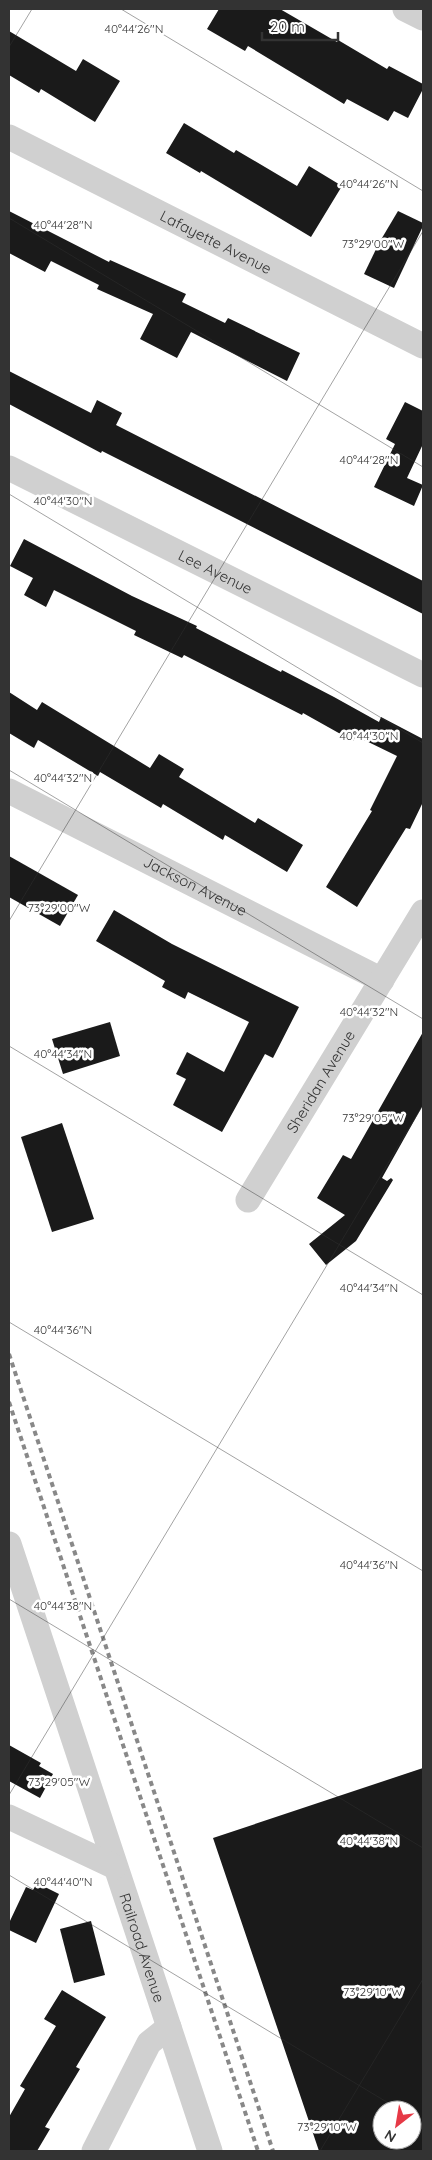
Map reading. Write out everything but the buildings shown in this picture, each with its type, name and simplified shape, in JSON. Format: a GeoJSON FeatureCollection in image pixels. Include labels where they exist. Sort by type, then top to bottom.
{"type":"FeatureCollection","features":[{"type":"Feature","properties":{"kind":"street"},"geometry":{"type":"LineString","coordinates":[[405,9],[423,18]]}},
{"type":"Feature","properties":{"kind":"street","name":"Lafayette Avenue"},"geometry":{"type":"LineString","coordinates":[[9,137],[423,346]]}},
{"type":"Feature","properties":{"kind":"street","name":"Lee Avenue"},"geometry":{"type":"LineString","coordinates":[[9,468],[423,676]]}},
{"type":"Feature","properties":{"kind":"street","name":"Jackson Avenue"},"geometry":{"type":"LineString","coordinates":[[9,791],[382,980]]}},
{"type":"Feature","properties":{"kind":"street","name":"Sheridan Avenue"},"geometry":{"type":"LineString","coordinates":[[248,1200],[423,912]]}},
{"type":"Feature","properties":{"kind":"street","name":"Railroad Avenue"},"geometry":{"type":"LineString","coordinates":[[9,1544],[210,2151]]}},
{"type":"Feature","properties":{"kind":"street"},"geometry":{"type":"LineString","coordinates":[[9,1817],[115,1867]]}},
{"type":"Feature","properties":{"kind":"street"},"geometry":{"type":"LineString","coordinates":[[94,2151],[149,2043],[169,2027]]}},
{"type":"Feature","properties":{"kind":"railway"},"geometry":{"type":"LineString","coordinates":[[9,1354],[273,2151]]}},
{"type":"Feature","properties":{"kind":"railway"},"geometry":{"type":"LineString","coordinates":[[9,1402],[258,2151]]}}]}
